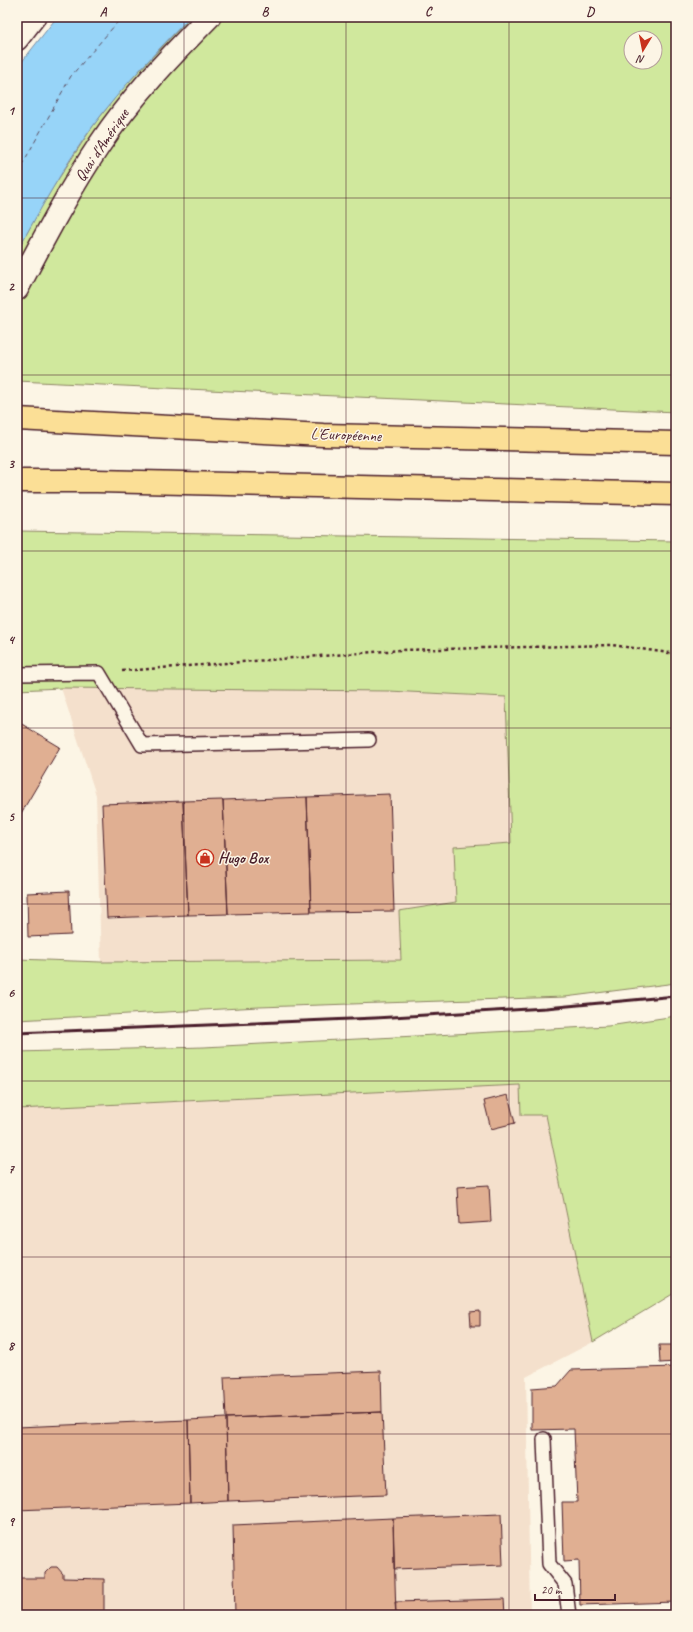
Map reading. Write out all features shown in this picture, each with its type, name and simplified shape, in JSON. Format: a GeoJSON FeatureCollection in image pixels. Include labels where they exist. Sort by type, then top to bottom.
{"type":"FeatureCollection","features":[{"type":"Feature","properties":{"kind":"highway","name":"L'Européenne"},"geometry":{"type":"LineString","coordinates":[[17,419],[323,435],[676,443]]}},
{"type":"Feature","properties":{"kind":"highway"},"geometry":{"type":"LineString","coordinates":[[17,481],[152,482],[676,494]]}},
{"type":"Feature","properties":{"kind":"street"},"geometry":{"type":"LineString","coordinates":[[17,39],[34,17]]}},
{"type":"Feature","properties":{"kind":"street","name":"Quai d'Amérique"},"geometry":{"type":"LineString","coordinates":[[17,289],[57,215],[100,144],[149,80],[171,55],[209,17]]}},
{"type":"Feature","properties":{"kind":"lane"},"geometry":{"type":"LineString","coordinates":[[17,674],[100,673],[142,745],[369,740]]}},
{"type":"Feature","properties":{"kind":"lane"},"geometry":{"type":"LineString","coordinates":[[544,1439],[549,1564],[565,1584],[569,1615]]}},
{"type":"Feature","properties":{"kind":"path"},"geometry":{"type":"LineString","coordinates":[[100,673],[400,650],[612,646],[676,654]]}},
{"type":"Feature","properties":{"kind":"shaded area"},"geometry":{"type":"Polygon","coordinates":[[[61,688],[389,691],[507,697],[511,844],[456,902],[399,911],[401,960],[101,962],[96,795],[61,688]]]}},
{"type":"Feature","properties":{"kind":"shaded area"},"geometry":{"type":"Polygon","coordinates":[[[520,1085],[546,1115],[593,1342],[526,1377],[530,1615],[17,1615],[17,1109],[520,1085]]]}},
{"type":"Feature","properties":{"kind":"green space"},"geometry":{"type":"Polygon","coordinates":[[[190,17],[676,17],[676,412],[17,381],[17,251],[48,195],[93,126],[121,90],[190,17]]]}},
{"type":"Feature","properties":{"kind":"green space"},"geometry":{"type":"Polygon","coordinates":[[[17,531],[676,541],[676,983],[565,997],[259,1007],[17,1020],[17,959],[101,962],[401,960],[399,911],[456,902],[454,847],[511,843],[506,697],[389,691],[61,688],[17,690],[17,531]]]}},
{"type":"Feature","properties":{"kind":"green space"},"geometry":{"type":"Polygon","coordinates":[[[676,1016],[676,1292],[593,1342],[546,1115],[521,1115],[520,1085],[17,1109],[17,1052],[204,1047],[608,1026],[676,1016]]]}},
{"type":"Feature","properties":{"kind":"water"},"geometry":{"type":"Polygon","coordinates":[[[57,17],[190,17],[127,84],[93,126],[82,141],[44,203],[17,251],[17,68],[57,17]]]}},
{"type":"Feature","properties":{"kind":"building"},"geometry":{"type":"Polygon","coordinates":[[[20,723],[60,747],[20,815],[17,813],[17,729],[20,723]]]}},
{"type":"Feature","properties":{"kind":"building"},"geometry":{"type":"Polygon","coordinates":[[[390,794],[394,911],[311,912],[307,797],[390,794]]]}},
{"type":"Feature","properties":{"kind":"building"},"geometry":{"type":"Polygon","coordinates":[[[307,797],[311,912],[228,914],[223,800],[307,797]]]}},
{"type":"Feature","properties":{"kind":"building","name":"Hugo Box"},"geometry":{"type":"Polygon","coordinates":[[[223,800],[228,914],[188,915],[183,801],[223,800]]]}},
{"type":"Feature","properties":{"kind":"building"},"geometry":{"type":"Polygon","coordinates":[[[183,801],[188,915],[107,918],[102,804],[183,801]]]}},
{"type":"Feature","properties":{"kind":"building"},"geometry":{"type":"Polygon","coordinates":[[[69,891],[71,935],[28,937],[27,893],[69,891]]]}},
{"type":"Feature","properties":{"kind":"building"},"geometry":{"type":"Polygon","coordinates":[[[508,1095],[515,1123],[491,1129],[484,1101],[508,1095]]]}},
{"type":"Feature","properties":{"kind":"building"},"geometry":{"type":"Polygon","coordinates":[[[489,1185],[491,1222],[459,1224],[457,1187],[489,1185]]]}},
{"type":"Feature","properties":{"kind":"building"},"geometry":{"type":"Polygon","coordinates":[[[480,1311],[480,1326],[471,1326],[470,1312],[480,1311]]]}},
{"type":"Feature","properties":{"kind":"building"},"geometry":{"type":"Polygon","coordinates":[[[659,1345],[676,1345],[676,1362],[660,1363],[659,1345]]]}},
{"type":"Feature","properties":{"kind":"building"},"geometry":{"type":"Polygon","coordinates":[[[676,1367],[676,1602],[580,1605],[579,1560],[564,1561],[562,1502],[577,1502],[574,1429],[532,1430],[532,1388],[557,1386],[571,1370],[676,1367]]]}},
{"type":"Feature","properties":{"kind":"building"},"geometry":{"type":"Polygon","coordinates":[[[381,1371],[382,1412],[226,1418],[224,1377],[381,1371]]]}},
{"type":"Feature","properties":{"kind":"building"},"geometry":{"type":"Polygon","coordinates":[[[382,1412],[386,1495],[228,1501],[226,1418],[382,1412]]]}},
{"type":"Feature","properties":{"kind":"building"},"geometry":{"type":"Polygon","coordinates":[[[226,1418],[228,1501],[190,1503],[188,1420],[226,1418]]]}},
{"type":"Feature","properties":{"kind":"building"},"geometry":{"type":"Polygon","coordinates":[[[188,1420],[190,1503],[17,1510],[17,1427],[188,1420]]]}},
{"type":"Feature","properties":{"kind":"building"},"geometry":{"type":"Polygon","coordinates":[[[501,1514],[503,1565],[394,1569],[393,1518],[501,1514]]]}},
{"type":"Feature","properties":{"kind":"building"},"geometry":{"type":"Polygon","coordinates":[[[393,1518],[396,1615],[235,1615],[233,1525],[393,1518]]]}},
{"type":"Feature","properties":{"kind":"building"},"geometry":{"type":"Polygon","coordinates":[[[51,1567],[57,1567],[63,1574],[63,1578],[104,1579],[104,1615],[17,1615],[17,1578],[45,1578],[45,1573],[51,1567]]]}},
{"type":"Feature","properties":{"kind":"building"},"geometry":{"type":"Polygon","coordinates":[[[504,1599],[505,1615],[396,1615],[395,1602],[504,1599]]]}},
{"type":"Feature","properties":{"kind":"ferry route"},"geometry":{"type":"LineString","coordinates":[[17,174],[71,76],[122,17]]}},
{"type":"Feature","properties":{"kind":"railway"},"geometry":{"type":"LineString","coordinates":[[17,1033],[375,1018],[546,1008],[676,996]]}},
{"type":"Feature","properties":{"kind":"place","name":"Hugo Box"},"geometry":{"type":"Point","coordinates":[205,858]}}]}
